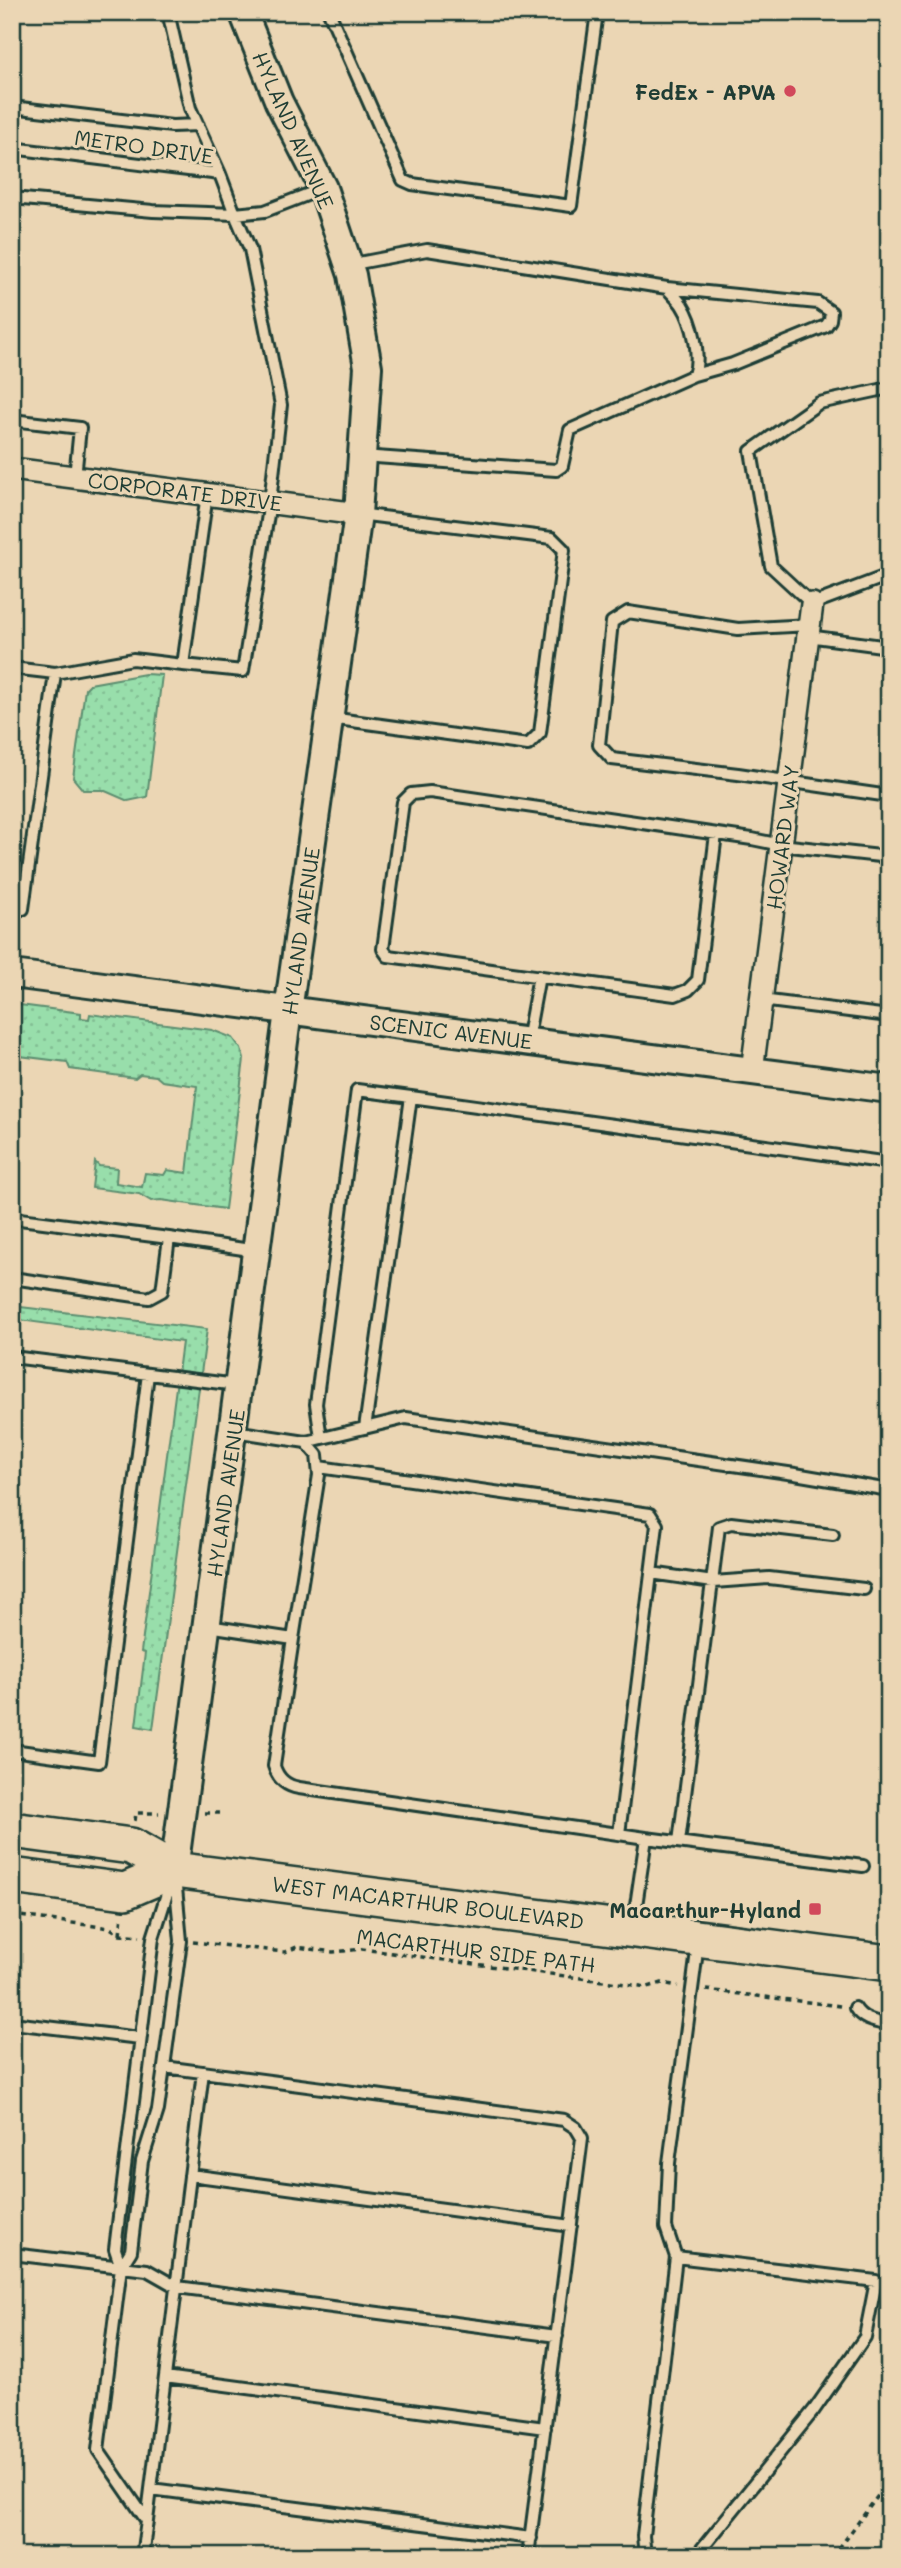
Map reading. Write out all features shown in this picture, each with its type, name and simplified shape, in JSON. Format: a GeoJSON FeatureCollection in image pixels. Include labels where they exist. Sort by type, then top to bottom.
{"type":"FeatureCollection","features":[{"type":"Feature","properties":{"kind":"main road","name":"WEST MACARTHUR BOULEVARD"},"geometry":{"type":"LineString","coordinates":[[12,1830],[131,1846],[174,1870],[889,1963]]}},
{"type":"Feature","properties":{"kind":"main road"},"geometry":{"type":"LineString","coordinates":[[12,1876],[125,1891],[174,1870]]}},
{"type":"Feature","properties":{"kind":"street","name":"HYLAND AVENUE"},"geometry":{"type":"LineString","coordinates":[[174,1870],[288,1011],[358,514],[368,367],[348,265],[323,188],[279,102],[243,12]]}},
{"type":"Feature","properties":{"kind":"street","name":"CORPORATE DRIVE"},"geometry":{"type":"LineString","coordinates":[[12,469],[358,514]]}},
{"type":"Feature","properties":{"kind":"street","name":"HOWARD WAY"},"geometry":{"type":"LineString","coordinates":[[752,1071],[810,622]]}},
{"type":"Feature","properties":{"kind":"street","name":"SCENIC AVENUE"},"geometry":{"type":"LineString","coordinates":[[12,974],[889,1089]]}},
{"type":"Feature","properties":{"kind":"lane"},"geometry":{"type":"LineString","coordinates":[[168,12],[190,107],[220,174]]}},
{"type":"Feature","properties":{"kind":"lane"},"geometry":{"type":"LineString","coordinates":[[329,12],[403,180],[412,184],[571,206],[597,12]]}},
{"type":"Feature","properties":{"kind":"lane"},"geometry":{"type":"LineString","coordinates":[[12,107],[172,126],[198,125]]}},
{"type":"Feature","properties":{"kind":"lane","name":"METRO DRIVE"},"geometry":{"type":"LineString","coordinates":[[12,148],[220,174],[250,249],[281,405],[270,502],[243,671],[183,665]]}},
{"type":"Feature","properties":{"kind":"lane"},"geometry":{"type":"LineString","coordinates":[[12,198],[153,211],[235,214],[265,211],[323,188]]}},
{"type":"Feature","properties":{"kind":"lane"},"geometry":{"type":"LineString","coordinates":[[348,265],[427,250],[667,288],[818,303],[831,312],[827,326],[733,364],[694,375],[570,430],[562,466],[556,470],[362,456]]}},
{"type":"Feature","properties":{"kind":"lane"},"geometry":{"type":"LineString","coordinates":[[667,288],[682,305],[691,327],[698,365],[694,375]]}},
{"type":"Feature","properties":{"kind":"lane"},"geometry":{"type":"LineString","coordinates":[[810,622],[771,566],[751,452],[819,404],[889,388]]}},
{"type":"Feature","properties":{"kind":"lane"},"geometry":{"type":"LineString","coordinates":[[12,420],[80,428],[75,477]]}},
{"type":"Feature","properties":{"kind":"lane"},"geometry":{"type":"LineString","coordinates":[[12,667],[55,673],[133,659],[183,665],[207,494]]}},
{"type":"Feature","properties":{"kind":"lane"},"geometry":{"type":"LineString","coordinates":[[330,718],[528,745],[540,733],[564,550],[552,538],[358,514]]}},
{"type":"Feature","properties":{"kind":"lane"},"geometry":{"type":"LineString","coordinates":[[810,622],[889,575]]}},
{"type":"Feature","properties":{"kind":"lane"},"geometry":{"type":"LineString","coordinates":[[889,647],[810,622],[738,629],[628,612],[612,622],[598,745],[612,759],[889,796]]}},
{"type":"Feature","properties":{"kind":"lane"},"geometry":{"type":"LineString","coordinates":[[12,908],[23,909],[55,673]]}},
{"type":"Feature","properties":{"kind":"lane"},"geometry":{"type":"LineString","coordinates":[[716,834],[698,980],[688,990],[675,995],[388,956],[383,949],[403,802],[411,794],[430,793],[716,834],[781,845],[889,857]]}},
{"type":"Feature","properties":{"kind":"lane"},"geometry":{"type":"LineString","coordinates":[[527,1041],[539,976]]}},
{"type":"Feature","properties":{"kind":"lane"},"geometry":{"type":"LineString","coordinates":[[761,1000],[889,1016]]}},
{"type":"Feature","properties":{"kind":"lane"},"geometry":{"type":"LineString","coordinates":[[321,1438],[316,1404],[357,1090],[889,1163]]}},
{"type":"Feature","properties":{"kind":"lane"},"geometry":{"type":"LineString","coordinates":[[365,1428],[411,1097]]}},
{"type":"Feature","properties":{"kind":"lane"},"geometry":{"type":"LineString","coordinates":[[12,1218],[257,1251]]}},
{"type":"Feature","properties":{"kind":"lane"},"geometry":{"type":"LineString","coordinates":[[12,1278],[149,1298],[162,1291],[169,1238]]}},
{"type":"Feature","properties":{"kind":"lane"},"geometry":{"type":"LineString","coordinates":[[12,1357],[240,1386]]}},
{"type":"Feature","properties":{"kind":"lane"},"geometry":{"type":"LineString","coordinates":[[12,1750],[99,1762],[148,1374]]}},
{"type":"Feature","properties":{"kind":"lane"},"geometry":{"type":"LineString","coordinates":[[234,1431],[306,1442],[406,1418],[889,1490]]}},
{"type":"Feature","properties":{"kind":"lane"},"geometry":{"type":"LineString","coordinates":[[306,1442],[317,1455],[318,1467],[274,1766],[276,1774],[290,1786],[646,1838],[863,1866]]}},
{"type":"Feature","properties":{"kind":"lane"},"geometry":{"type":"LineString","coordinates":[[318,1467],[650,1514],[657,1525],[619,1834]]}},
{"type":"Feature","properties":{"kind":"lane"},"geometry":{"type":"LineString","coordinates":[[679,1842],[719,1527],[731,1523],[834,1535]]}},
{"type":"Feature","properties":{"kind":"lane"},"geometry":{"type":"LineString","coordinates":[[651,1573],[713,1582],[769,1578],[864,1589]]}},
{"type":"Feature","properties":{"kind":"lane"},"geometry":{"type":"LineString","coordinates":[[208,1626],[293,1639]]}},
{"type":"Feature","properties":{"kind":"lane"},"geometry":{"type":"LineString","coordinates":[[632,1929],[646,1838]]}},
{"type":"Feature","properties":{"kind":"lane"},"geometry":{"type":"LineString","coordinates":[[121,2267],[115,2249],[153,1938],[174,1870]]}},
{"type":"Feature","properties":{"kind":"lane"},"geometry":{"type":"LineString","coordinates":[[148,2521],[98,2450],[121,2267],[131,2251],[142,2161],[158,2110],[181,1941],[174,1870]]}},
{"type":"Feature","properties":{"kind":"lane"},"geometry":{"type":"LineString","coordinates":[[645,2556],[643,2536],[676,2257],[666,2227],[669,2163],[699,1937]]}},
{"type":"Feature","properties":{"kind":"lane"},"geometry":{"type":"LineString","coordinates":[[855,2008],[866,2019],[889,2025]]}},
{"type":"Feature","properties":{"kind":"lane"},"geometry":{"type":"LineString","coordinates":[[12,2023],[140,2039]]}},
{"type":"Feature","properties":{"kind":"lane"},"geometry":{"type":"LineString","coordinates":[[164,2067],[564,2120],[576,2127],[582,2138],[528,2556]]}},
{"type":"Feature","properties":{"kind":"lane"},"geometry":{"type":"LineString","coordinates":[[142,2556],[203,2072]]}},
{"type":"Feature","properties":{"kind":"lane"},"geometry":{"type":"LineString","coordinates":[[190,2175],[571,2226]]}},
{"type":"Feature","properties":{"kind":"lane"},"geometry":{"type":"LineString","coordinates":[[12,2254],[147,2270],[177,2287],[556,2336]]}},
{"type":"Feature","properties":{"kind":"lane"},"geometry":{"type":"LineString","coordinates":[[676,2257],[876,2281],[865,2337],[814,2410],[696,2556]]}},
{"type":"Feature","properties":{"kind":"lane"},"geometry":{"type":"LineString","coordinates":[[166,2377],[545,2428]]}},
{"type":"Feature","properties":{"kind":"lane"},"geometry":{"type":"LineString","coordinates":[[151,2489],[531,2538]]}},
{"type":"Feature","properties":{"kind":"path"},"geometry":{"type":"LineString","coordinates":[[12,1915],[110,1928],[120,1934],[153,1938]]}},
{"type":"Feature","properties":{"kind":"path","name":"MACARTHUR SIDE PATH"},"geometry":{"type":"LineString","coordinates":[[181,1941],[285,1952],[298,1947],[333,1952],[362,1949],[648,1987],[662,1983],[855,2008]]}},
{"type":"Feature","properties":{"kind":"path"},"geometry":{"type":"LineString","coordinates":[[833,2556],[889,2481]]}},
{"type":"Feature","properties":{"kind":"green space"},"geometry":{"type":"Polygon","coordinates":[[[145,674],[162,675],[147,797],[128,801],[103,790],[83,790],[73,778],[85,689],[90,684],[145,674]]]}},
{"type":"Feature","properties":{"kind":"green space"},"geometry":{"type":"Polygon","coordinates":[[[12,1004],[81,1013],[81,1018],[89,1019],[90,1014],[212,1030],[233,1038],[244,1059],[225,1209],[151,1201],[139,1194],[92,1188],[95,1162],[99,1166],[117,1168],[116,1183],[142,1187],[145,1173],[164,1175],[167,1170],[187,1173],[197,1086],[162,1081],[156,1076],[140,1074],[135,1078],[70,1069],[67,1062],[12,1055],[12,1004]]]}},
{"type":"Feature","properties":{"kind":"green space"},"geometry":{"type":"Polygon","coordinates":[[[12,1306],[207,1329],[153,1729],[136,1726],[145,1653],[141,1652],[182,1342],[12,1319],[12,1306]]]}},
{"type":"Feature","properties":{"kind":"place","name":"FedEx - APVA"},"geometry":{"type":"Point","coordinates":[790,91]}},
{"type":"Feature","properties":{"kind":"place","name":"Macarthur-Hyland"},"geometry":{"type":"Point","coordinates":[815,1909]}}]}
